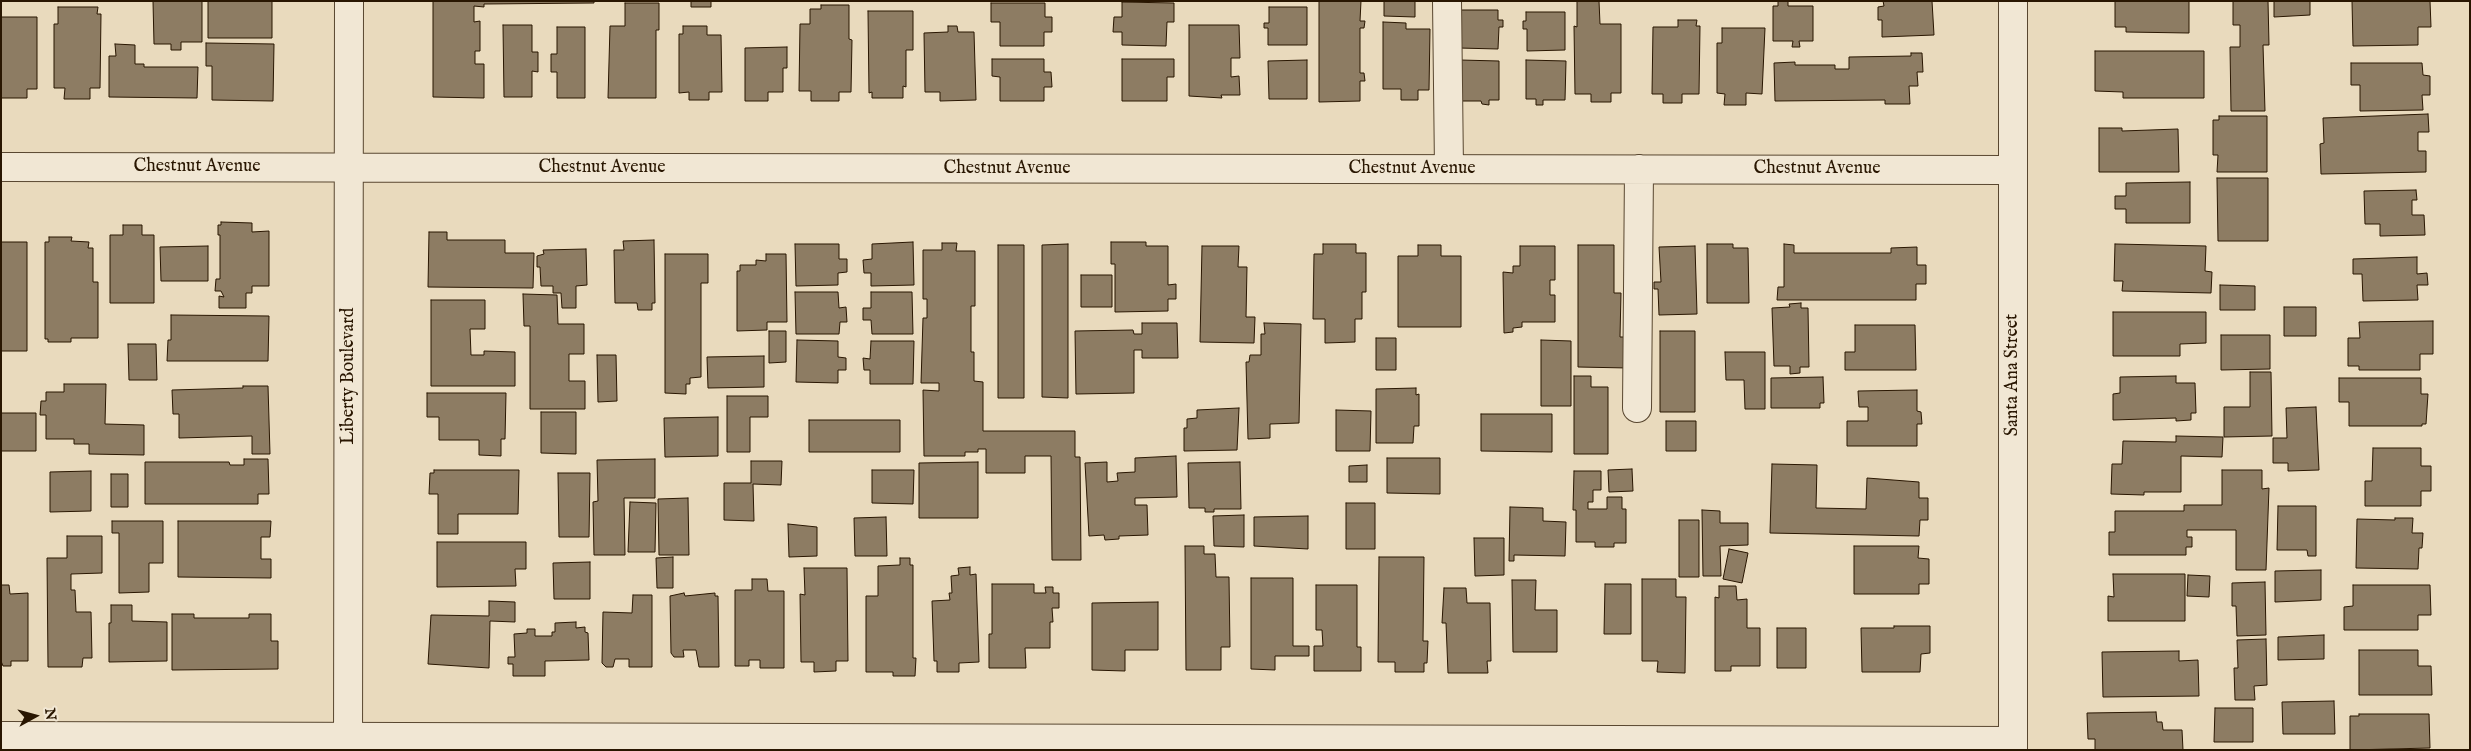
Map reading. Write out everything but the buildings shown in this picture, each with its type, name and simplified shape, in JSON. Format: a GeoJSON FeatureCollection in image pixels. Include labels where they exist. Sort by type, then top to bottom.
{"type":"FeatureCollection","features":[{"type":"Feature","properties":{"kind":"street","name":"Liberty Boulevard"},"geometry":{"type":"LineString","coordinates":[[348,744],[349,1]]}},
{"type":"Feature","properties":{"kind":"street"},"geometry":{"type":"LineString","coordinates":[[1447,1],[1448,169]]}},
{"type":"Feature","properties":{"kind":"street","name":"Santa Ana Street"},"geometry":{"type":"LineString","coordinates":[[2013,1],[2013,745]]}},
{"type":"Feature","properties":{"kind":"street","name":"Chestnut Avenue"},"geometry":{"type":"LineString","coordinates":[[1,167],[2013,170]]}},
{"type":"Feature","properties":{"kind":"street"},"geometry":{"type":"LineString","coordinates":[[1637,408],[1639,169]]}},
{"type":"Feature","properties":{"kind":"street"},"geometry":{"type":"LineString","coordinates":[[1,736],[348,744],[2013,745]]}}]}
